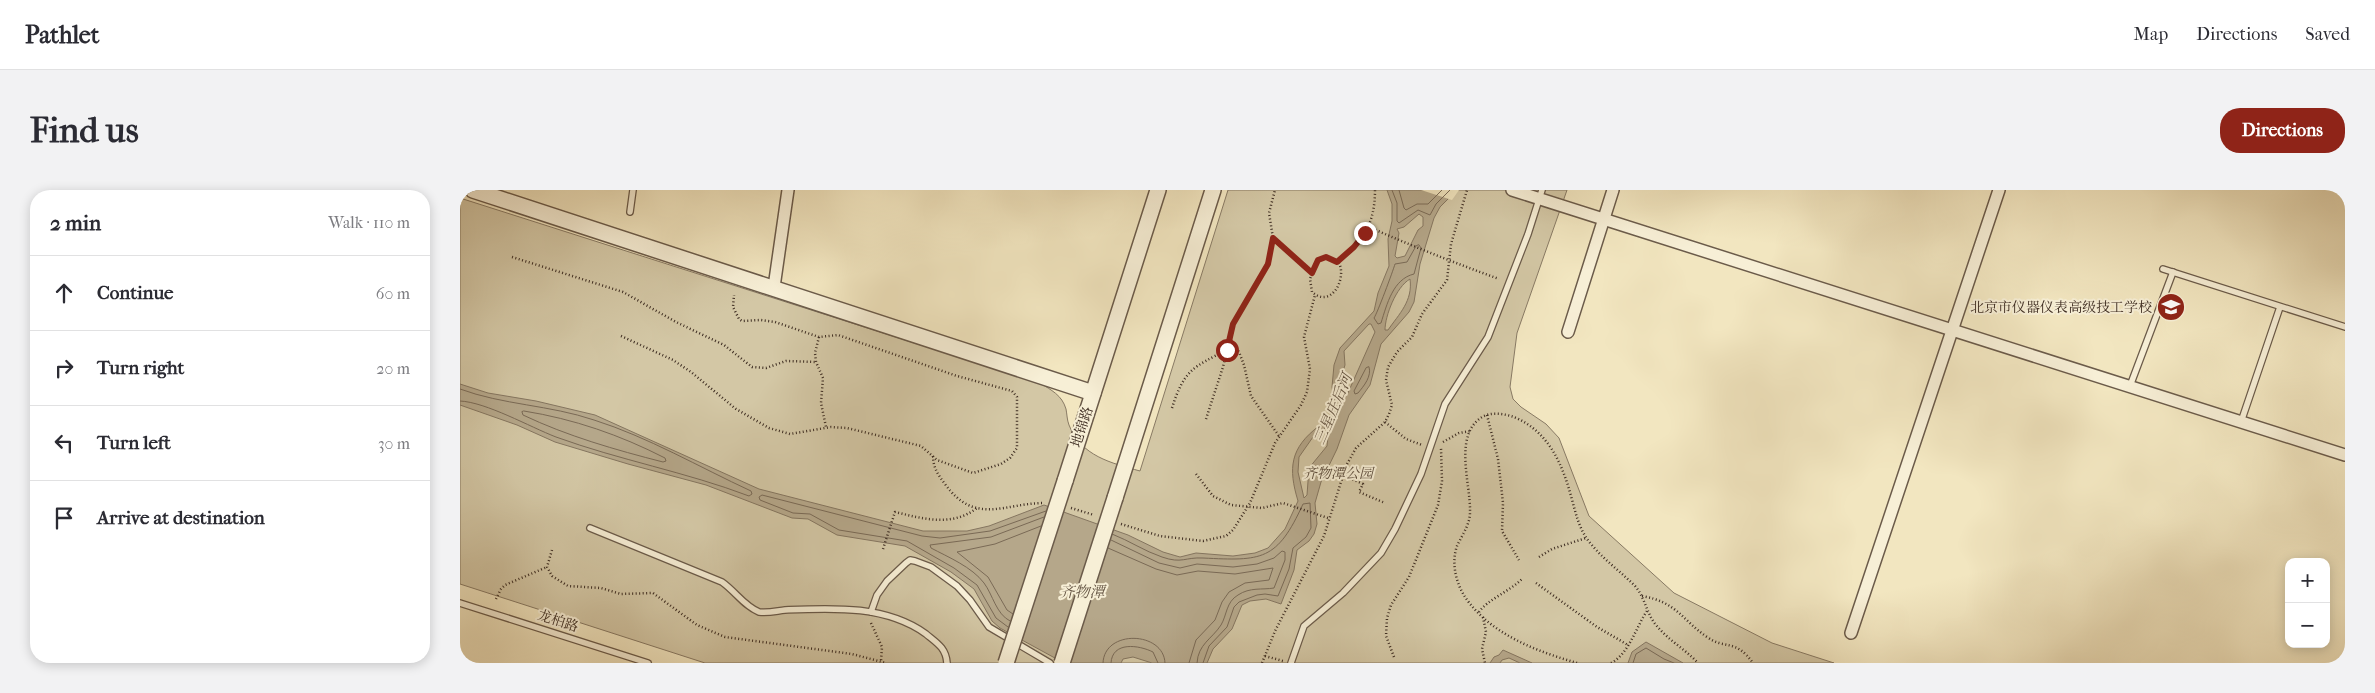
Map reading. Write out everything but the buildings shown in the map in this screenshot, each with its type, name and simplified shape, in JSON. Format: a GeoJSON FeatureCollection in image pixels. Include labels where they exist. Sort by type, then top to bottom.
{"type":"FeatureCollection","features":[{"type":"Feature","properties":{"kind":"street"},"geometry":{"type":"LineString","coordinates":[[473,190],[1093,393]]}},
{"type":"Feature","properties":{"kind":"street"},"geometry":{"type":"LineString","coordinates":[[774,287],[788,190]]}},
{"type":"Feature","properties":{"kind":"street","name":"地锦路"},"geometry":{"type":"LineString","coordinates":[[1006,663],[1158,190]]}},
{"type":"Feature","properties":{"kind":"street"},"geometry":{"type":"LineString","coordinates":[[1062,663],[1213,190]]}},
{"type":"Feature","properties":{"kind":"street"},"geometry":{"type":"LineString","coordinates":[[1512,190],[1541,194],[1604,219],[2345,456]]}},
{"type":"Feature","properties":{"kind":"street"},"geometry":{"type":"LineString","coordinates":[[1568,332],[1613,190]]}},
{"type":"Feature","properties":{"kind":"street"},"geometry":{"type":"LineString","coordinates":[[1852,633],[1999,190]]}},
{"type":"Feature","properties":{"kind":"lane"},"geometry":{"type":"LineString","coordinates":[[630,212],[632,190]]}},
{"type":"Feature","properties":{"kind":"lane"},"geometry":{"type":"LineString","coordinates":[[1290,663],[1304,626],[1343,593],[1381,553],[1408,504],[1445,404],[1488,337],[1541,194]]}},
{"type":"Feature","properties":{"kind":"lane"},"geometry":{"type":"LineString","coordinates":[[2163,269],[2345,327]]}},
{"type":"Feature","properties":{"kind":"lane"},"geometry":{"type":"LineString","coordinates":[[2130,386],[2173,272]]}},
{"type":"Feature","properties":{"kind":"lane"},"geometry":{"type":"LineString","coordinates":[[2242,422],[2280,307]]}},
{"type":"Feature","properties":{"kind":"lane"},"geometry":{"type":"LineString","coordinates":[[590,528],[722,582],[733,590],[749,608],[759,612],[830,608],[870,612],[908,622],[940,645],[946,652],[947,663]]}},
{"type":"Feature","properties":{"kind":"lane"},"geometry":{"type":"LineString","coordinates":[[870,612],[877,594],[887,581],[910,560],[915,561],[931,567],[957,586],[989,626],[1050,663]]}},
{"type":"Feature","properties":{"kind":"lane","name":"龙柏路"},"geometry":{"type":"LineString","coordinates":[[460,603],[648,663]]}},
{"type":"Feature","properties":{"kind":"path"},"geometry":{"type":"LineString","coordinates":[[1206,419],[1223,367],[1230,336],[1239,312],[1248,301],[1268,264],[1273,238],[1269,212],[1275,190]]}},
{"type":"Feature","properties":{"kind":"path"},"geometry":{"type":"LineString","coordinates":[[1337,262],[1354,247],[1369,227],[1374,215],[1375,190]]}},
{"type":"Feature","properties":{"kind":"path"},"geometry":{"type":"LineString","coordinates":[[1262,663],[1275,630],[1317,552],[1343,475],[1356,448],[1385,422],[1392,405],[1386,380],[1388,366],[1397,352],[1412,337],[1422,314],[1447,280],[1451,244],[1467,190]]}},
{"type":"Feature","properties":{"kind":"path"},"geometry":{"type":"LineString","coordinates":[[1369,227],[1428,253],[1499,279]]}},
{"type":"Feature","properties":{"kind":"path"},"geometry":{"type":"LineString","coordinates":[[1273,238],[1312,273]]}},
{"type":"Feature","properties":{"kind":"path"},"geometry":{"type":"LineString","coordinates":[[512,257],[624,292],[676,322],[724,345],[752,367],[766,368],[786,361],[816,362]]}},
{"type":"Feature","properties":{"kind":"path"},"geometry":{"type":"LineString","coordinates":[[1113,522],[1174,539],[1215,540],[1226,536],[1233,530],[1247,508],[1279,436],[1301,405],[1309,385],[1310,369],[1304,337],[1315,295],[1310,286],[1312,273],[1316,262],[1322,258],[1332,258],[1340,266],[1342,275],[1336,291],[1326,297],[1315,295]]}},
{"type":"Feature","properties":{"kind":"path"},"geometry":{"type":"LineString","coordinates":[[621,336],[673,360],[692,372],[736,409],[769,428],[790,434],[826,427],[847,428],[893,441],[921,446],[950,466],[973,473],[991,468],[1010,458],[1017,444],[1017,397],[1012,391],[957,376],[838,335],[819,337],[775,322],[761,320],[742,321],[733,307],[734,295]]}},
{"type":"Feature","properties":{"kind":"path"},"geometry":{"type":"LineString","coordinates":[[1230,336],[1244,365],[1251,396],[1279,436]]}},
{"type":"Feature","properties":{"kind":"path"},"geometry":{"type":"LineString","coordinates":[[819,337],[815,353],[816,362],[824,378],[820,403],[826,427]]}},
{"type":"Feature","properties":{"kind":"path"},"geometry":{"type":"LineString","coordinates":[[1172,408],[1186,375],[1198,365],[1227,350]]}},
{"type":"Feature","properties":{"kind":"path"},"geometry":{"type":"LineString","coordinates":[[1487,415],[1498,458],[1503,503],[1502,531],[1519,560]]}},
{"type":"Feature","properties":{"kind":"path"},"geometry":{"type":"LineString","coordinates":[[1577,663],[1528,646],[1483,616],[1465,597],[1456,579],[1457,546],[1465,531],[1470,512],[1465,466],[1466,447],[1471,431],[1479,420],[1487,415],[1508,415],[1533,427],[1544,439],[1560,463],[1578,524],[1586,538],[1603,557],[1633,584],[1642,596],[1647,612],[1655,625],[1698,663]]}},
{"type":"Feature","properties":{"kind":"path"},"geometry":{"type":"LineString","coordinates":[[1385,422],[1406,439],[1429,448]]}},
{"type":"Feature","properties":{"kind":"path"},"geometry":{"type":"LineString","coordinates":[[1394,657],[1386,636],[1387,618],[1391,605],[1411,572],[1419,548],[1438,505],[1442,481],[1442,451],[1439,443],[1458,433],[1471,431]]}},
{"type":"Feature","properties":{"kind":"path"},"geometry":{"type":"LineString","coordinates":[[933,455],[936,472],[947,487],[961,500],[977,508],[1003,510],[1026,504],[1048,503]]}},
{"type":"Feature","properties":{"kind":"path"},"geometry":{"type":"LineString","coordinates":[[1196,474],[1205,488],[1218,499],[1231,505],[1247,508],[1266,508],[1283,503],[1329,518]]}},
{"type":"Feature","properties":{"kind":"path"},"geometry":{"type":"LineString","coordinates":[[1343,475],[1363,484],[1359,492],[1385,503]]}},
{"type":"Feature","properties":{"kind":"path"},"geometry":{"type":"LineString","coordinates":[[1065,506],[1096,516]]}},
{"type":"Feature","properties":{"kind":"path"},"geometry":{"type":"LineString","coordinates":[[883,548],[895,512],[932,521],[950,520],[967,516],[977,508]]}},
{"type":"Feature","properties":{"kind":"path"},"geometry":{"type":"LineString","coordinates":[[1539,557],[1552,549],[1586,538]]}},
{"type":"Feature","properties":{"kind":"path"},"geometry":{"type":"LineString","coordinates":[[552,550],[547,567],[552,576],[568,586],[601,588],[622,594],[647,592],[656,594],[697,625],[725,637],[852,654],[886,663]]}},
{"type":"Feature","properties":{"kind":"path"},"geometry":{"type":"LineString","coordinates":[[496,599],[505,585],[547,567]]}},
{"type":"Feature","properties":{"kind":"path"},"geometry":{"type":"LineString","coordinates":[[1479,612],[1522,580]]}},
{"type":"Feature","properties":{"kind":"path"},"geometry":{"type":"LineString","coordinates":[[1536,583],[1592,624],[1628,645]]}},
{"type":"Feature","properties":{"kind":"path"},"geometry":{"type":"LineString","coordinates":[[1642,596],[1657,600],[1674,608],[1706,636],[1733,645],[1744,652],[1753,663]]}},
{"type":"Feature","properties":{"kind":"path"},"geometry":{"type":"LineString","coordinates":[[870,612],[870,621],[882,646],[881,661]]}},
{"type":"Feature","properties":{"kind":"path"},"geometry":{"type":"LineString","coordinates":[[1611,663],[1618,659],[1628,645],[1647,612]]}},
{"type":"Feature","properties":{"kind":"path"},"geometry":{"type":"LineString","coordinates":[[1483,616],[1486,632],[1482,649],[1485,663]]}},
{"type":"Feature","properties":{"kind":"path"},"geometry":{"type":"LineString","coordinates":[[1265,656],[1290,663]]}},
{"type":"Feature","properties":{"kind":"green space","name":"齐物潭公园"},"geometry":{"type":"Polygon","coordinates":[[[1228,190],[1567,190],[1517,333],[1510,387],[1513,399],[1521,407],[1546,424],[1559,438],[1589,516],[1674,593],[1772,643],[1834,663],[705,663],[460,584],[460,198],[1040,383],[1056,393],[1062,400],[1069,425],[1074,436],[1081,444],[1098,457],[1140,471],[1228,190]]]}},
{"type":"Feature","properties":{"kind":"water","name":"齐物潭"},"geometry":{"type":"Polygon","coordinates":[[[1387,190],[1457,190],[1440,207],[1434,218],[1420,264],[1414,302],[1409,312],[1381,344],[1370,385],[1349,415],[1337,449],[1321,482],[1315,503],[1317,524],[1314,534],[1309,541],[1297,550],[1294,570],[1281,604],[1266,599],[1250,601],[1242,605],[1232,629],[1213,649],[1207,663],[1152,663],[1133,657],[1123,659],[1121,663],[1064,663],[1000,628],[992,621],[974,589],[951,572],[905,546],[837,535],[808,519],[792,518],[706,485],[555,442],[517,425],[460,405],[460,384],[488,393],[536,401],[595,415],[759,489],[923,531],[967,531],[989,526],[1044,505],[1128,535],[1163,552],[1180,557],[1196,553],[1233,556],[1255,553],[1268,548],[1285,529],[1298,501],[1293,469],[1294,459],[1302,442],[1336,411],[1332,387],[1334,365],[1340,348],[1374,311],[1378,293],[1389,266],[1388,239],[1392,221],[1392,204],[1387,190]],[[1419,214],[1404,227],[1397,229],[1399,233],[1395,256],[1397,258],[1405,256],[1418,230],[1423,226],[1423,217],[1419,214]],[[1410,279],[1392,302],[1385,330],[1388,330],[1401,313],[1407,301],[1410,279]],[[1371,324],[1344,351],[1345,365],[1337,391],[1338,396],[1342,398],[1347,395],[1375,332],[1371,324]],[[1329,427],[1313,437],[1299,457],[1298,472],[1304,498],[1307,495],[1309,468],[1327,446],[1329,427]]]}},
{"type":"Feature","properties":{"kind":"water"},"geometry":{"type":"Polygon","coordinates":[[[1646,642],[1683,663],[1628,663],[1632,652],[1646,642]]]}},
{"type":"Feature","properties":{"kind":"water"},"geometry":{"type":"Polygon","coordinates":[[[1503,650],[1532,663],[1520,663],[1509,658],[1502,660],[1500,663],[1490,663],[1503,650]]]}},
{"type":"Feature","properties":{"kind":"pier"},"geometry":{"type":"Polygon","coordinates":[[[1421,190],[1459,190],[1452,200],[1421,190]]]}},
{"type":"Feature","properties":{"kind":"place","name":"北京市仪器仪表高级技工学校"},"geometry":{"type":"Point","coordinates":[2171,307]}},
{"type":"Feature","properties":{"kind":"route"},"geometry":{"type":"LineString","coordinates":[[1227,350],[1233,324],[1253,293],[1268,264],[1273,238],[1312,273],[1318,260],[1326,257],[1332,258],[1337,262],[1354,247],[1365,233]]}},
{"type":"Feature","properties":{"kind":"water label","name":"三星庄后河"},"geometry":{"type":"Point","coordinates":[1333,409]}}]}
